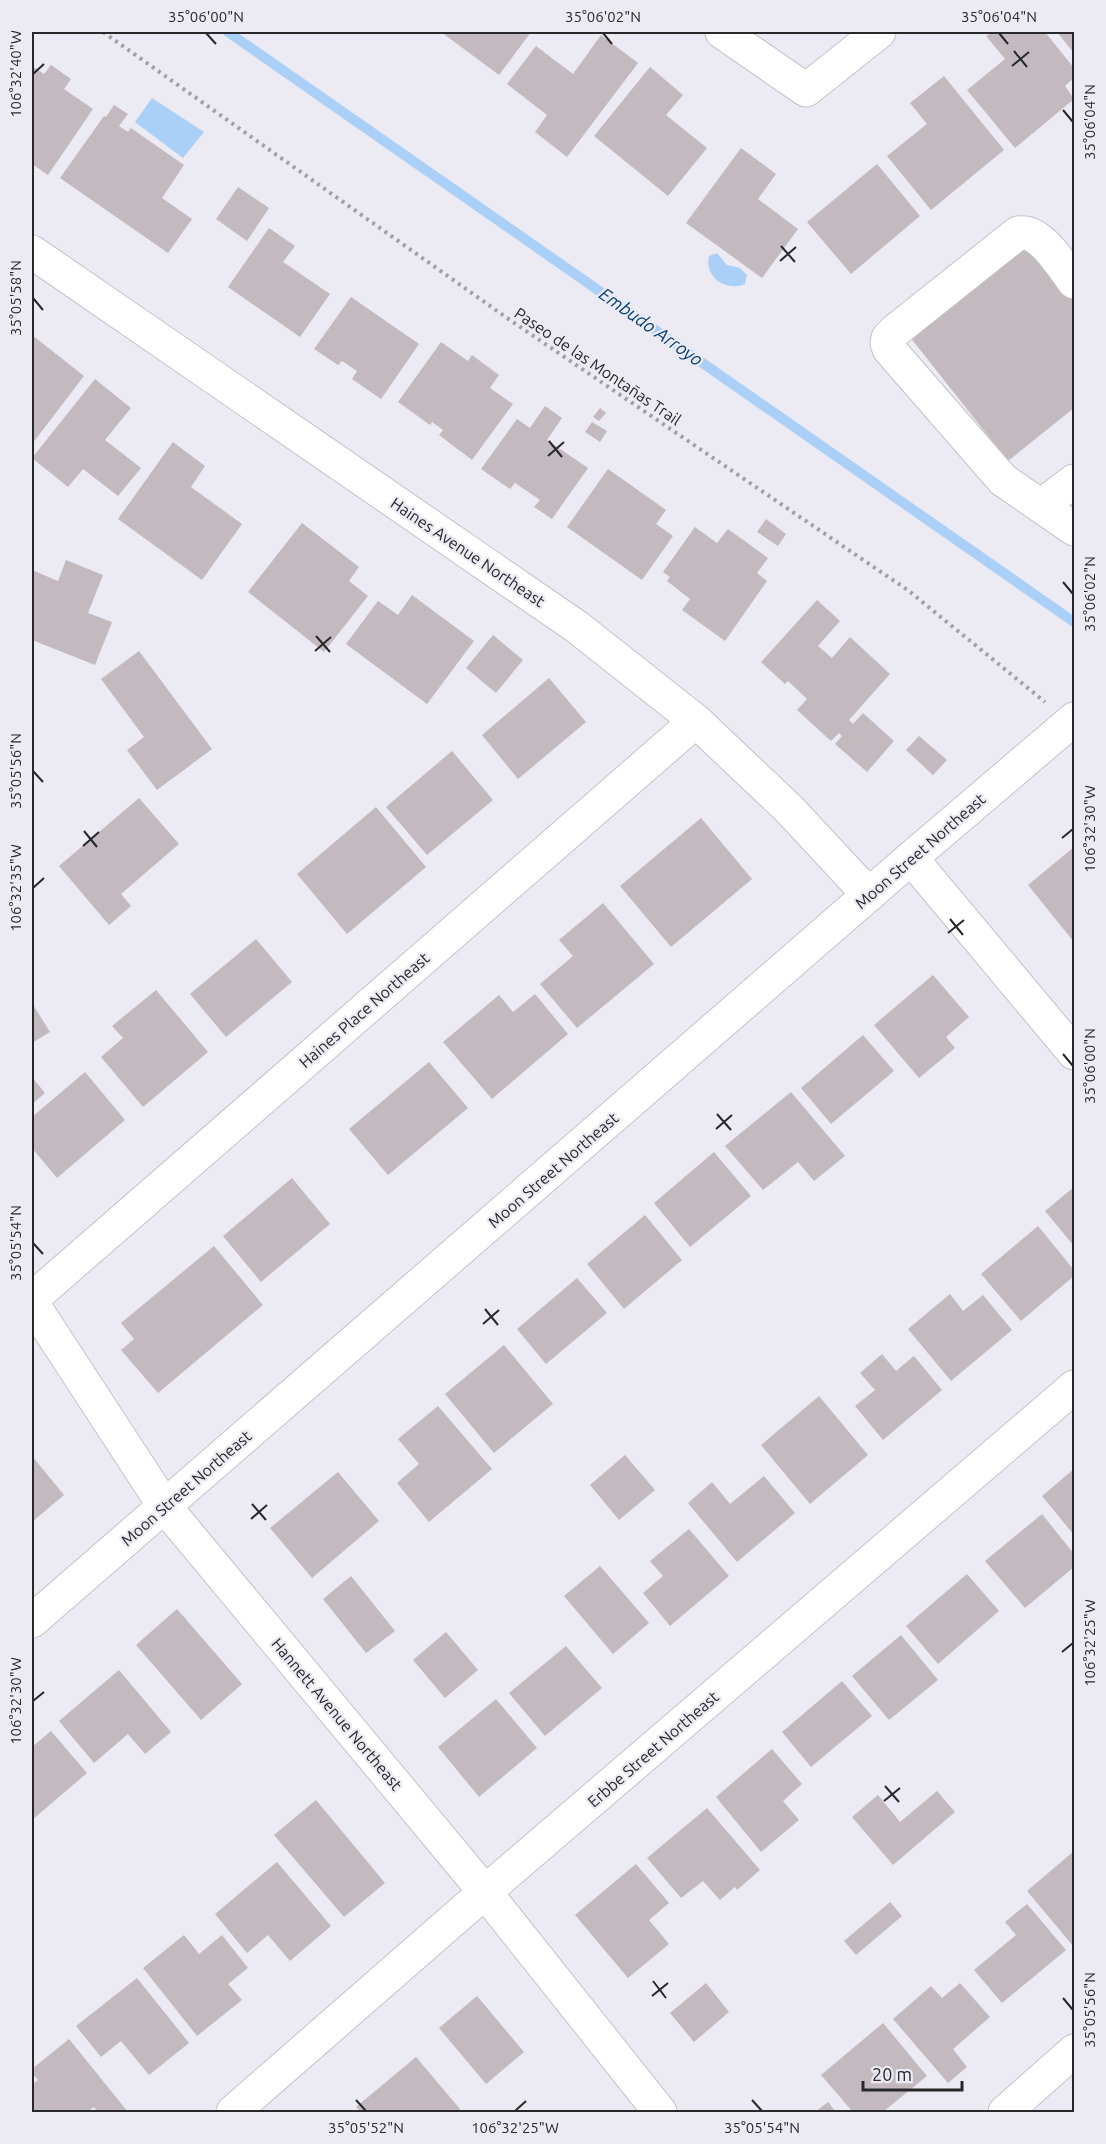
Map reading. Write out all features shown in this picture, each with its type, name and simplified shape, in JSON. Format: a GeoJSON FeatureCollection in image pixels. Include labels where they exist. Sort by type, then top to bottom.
{"type":"FeatureCollection","features":[{"type":"Feature","properties":{"kind":"street"},"geometry":{"type":"LineString","coordinates":[[722,32],[806,90],[879,32]]}},
{"type":"Feature","properties":{"kind":"street"},"geometry":{"type":"LineString","coordinates":[[1074,282],[1041,240],[1031,233],[1018,233],[896,330],[888,338],[887,343],[889,349],[1003,480],[1074,529]]}},
{"type":"Feature","properties":{"kind":"street","name":"Haines Avenue Northeast"},"geometry":{"type":"LineString","coordinates":[[32,252],[578,627],[696,721],[789,809],[869,895]]}},
{"type":"Feature","properties":{"kind":"street"},"geometry":{"type":"LineString","coordinates":[[1041,506],[1074,481]]}},
{"type":"Feature","properties":{"kind":"street","name":"Haines Place Northeast"},"geometry":{"type":"LineString","coordinates":[[32,1301],[696,721]]}},
{"type":"Feature","properties":{"kind":"street","name":"Moon Street Northeast"},"geometry":{"type":"LineString","coordinates":[[32,1621],[911,858],[1073,721]]}},
{"type":"Feature","properties":{"kind":"street"},"geometry":{"type":"LineString","coordinates":[[911,858],[1074,1053]]}},
{"type":"Feature","properties":{"kind":"street","name":"Hannett Avenue Northeast"},"geometry":{"type":"LineString","coordinates":[[32,1301],[165,1507],[485,1892],[660,2112]]}},
{"type":"Feature","properties":{"kind":"street","name":"Erbbe Street Northeast"},"geometry":{"type":"LineString","coordinates":[[233,2112],[485,1892],[1074,1387]]}},
{"type":"Feature","properties":{"kind":"street"},"geometry":{"type":"LineString","coordinates":[[1005,2112],[1074,2051]]}},
{"type":"Feature","properties":{"kind":"path","name":"Paseo de las Montañas Trail"},"geometry":{"type":"LineString","coordinates":[[103,32],[507,318],[909,591],[1073,721]]}},
{"type":"Feature","properties":{"kind":"water"},"geometry":{"type":"Polygon","coordinates":[[[152,98],[204,132],[183,158],[135,122],[152,98]]]}},
{"type":"Feature","properties":{"kind":"water"},"geometry":{"type":"Polygon","coordinates":[[[717,253],[727,265],[740,268],[747,275],[745,284],[731,286],[718,281],[713,276],[708,264],[709,256],[717,253]]]}},
{"type":"Feature","properties":{"kind":"building"},"geometry":{"type":"Polygon","coordinates":[[[441,32],[531,32],[499,75],[441,32]]]}},
{"type":"Feature","properties":{"kind":"building"},"geometry":{"type":"Polygon","coordinates":[[[992,32],[1045,32],[1074,68],[1074,78],[1065,86],[1074,99],[1015,148],[967,90],[1005,59],[986,36],[992,32]]]}},
{"type":"Feature","properties":{"kind":"building"},"geometry":{"type":"Polygon","coordinates":[[[1057,32],[1074,32],[1074,53],[1057,32]]]}},
{"type":"Feature","properties":{"kind":"building"},"geometry":{"type":"Polygon","coordinates":[[[601,35],[638,63],[567,157],[535,132],[547,115],[507,84],[536,46],[573,74],[601,35]]]}},
{"type":"Feature","properties":{"kind":"building"},"geometry":{"type":"Polygon","coordinates":[[[51,65],[71,79],[64,89],[93,109],[48,175],[32,164],[32,66],[44,74],[51,65]]]}},
{"type":"Feature","properties":{"kind":"building"},"geometry":{"type":"Polygon","coordinates":[[[650,67],[683,95],[666,115],[707,148],[668,196],[594,136],[650,67]]]}},
{"type":"Feature","properties":{"kind":"building"},"geometry":{"type":"Polygon","coordinates":[[[944,76],[1004,150],[931,210],[887,156],[927,124],[910,103],[944,76]]]}},
{"type":"Feature","properties":{"kind":"building"},"geometry":{"type":"Polygon","coordinates":[[[114,105],[128,114],[119,126],[128,132],[131,128],[184,165],[162,198],[192,219],[168,253],[60,178],[114,105]]]}},
{"type":"Feature","properties":{"kind":"building"},"geometry":{"type":"Polygon","coordinates":[[[741,148],[776,174],[758,199],[798,229],[762,278],[686,223],[741,148]]]}},
{"type":"Feature","properties":{"kind":"building"},"geometry":{"type":"Polygon","coordinates":[[[877,164],[920,216],[851,274],[807,222],[877,164]]]}},
{"type":"Feature","properties":{"kind":"building"},"geometry":{"type":"Polygon","coordinates":[[[238,187],[269,208],[247,241],[216,219],[238,187]]]}},
{"type":"Feature","properties":{"kind":"building"},"geometry":{"type":"Polygon","coordinates":[[[269,228],[295,246],[283,262],[330,294],[300,337],[228,287],[269,228]]]}},
{"type":"Feature","properties":{"kind":"building"},"geometry":{"type":"Polygon","coordinates":[[[1031,241],[1074,296],[1074,408],[1008,461],[910,337],[1031,241]]]}},
{"type":"Feature","properties":{"kind":"building"},"geometry":{"type":"Polygon","coordinates":[[[351,297],[419,344],[381,399],[352,379],[357,371],[342,361],[338,365],[314,349],[351,297]]]}},
{"type":"Feature","properties":{"kind":"building"},"geometry":{"type":"Polygon","coordinates":[[[32,335],[84,376],[32,444],[32,335]]]}},
{"type":"Feature","properties":{"kind":"building"},"geometry":{"type":"Polygon","coordinates":[[[441,342],[468,361],[472,355],[499,375],[490,388],[513,404],[472,460],[439,435],[443,430],[432,422],[430,425],[398,402],[441,342]]]}},
{"type":"Feature","properties":{"kind":"building"},"geometry":{"type":"Polygon","coordinates":[[[95,379],[131,408],[105,440],[141,468],[118,496],[83,469],[68,487],[32,458],[95,379]]]}},
{"type":"Feature","properties":{"kind":"building"},"geometry":{"type":"Polygon","coordinates":[[[545,406],[562,418],[547,440],[588,468],[552,519],[534,507],[540,500],[515,483],[510,489],[481,469],[517,419],[530,428],[545,406]]]}},
{"type":"Feature","properties":{"kind":"building"},"geometry":{"type":"Polygon","coordinates":[[[600,408],[606,413],[599,421],[593,417],[600,408]]]}},
{"type":"Feature","properties":{"kind":"building"},"geometry":{"type":"Polygon","coordinates":[[[592,422],[607,431],[600,442],[585,432],[592,422]]]}},
{"type":"Feature","properties":{"kind":"building"},"geometry":{"type":"Polygon","coordinates":[[[173,442],[205,466],[191,487],[242,524],[202,580],[118,519],[173,442]]]}},
{"type":"Feature","properties":{"kind":"building"},"geometry":{"type":"Polygon","coordinates":[[[608,469],[666,510],[656,524],[673,536],[642,580],[567,527],[608,469]]]}},
{"type":"Feature","properties":{"kind":"building"},"geometry":{"type":"Polygon","coordinates":[[[766,519],[786,534],[778,546],[757,532],[766,519]]]}},
{"type":"Feature","properties":{"kind":"building"},"geometry":{"type":"Polygon","coordinates":[[[302,523],[359,567],[349,581],[368,596],[324,652],[248,592],[302,523]]]}},
{"type":"Feature","properties":{"kind":"building"},"geometry":{"type":"Polygon","coordinates":[[[695,527],[717,543],[728,529],[768,558],[757,573],[767,581],[725,641],[682,610],[690,599],[667,581],[670,577],[663,572],[695,527]]]}},
{"type":"Feature","properties":{"kind":"building"},"geometry":{"type":"Polygon","coordinates":[[[66,560],[103,575],[88,613],[112,622],[95,665],[32,640],[32,570],[58,581],[66,560]]]}},
{"type":"Feature","properties":{"kind":"building"},"geometry":{"type":"Polygon","coordinates":[[[412,595],[474,641],[427,704],[346,644],[378,601],[398,615],[412,595]]]}},
{"type":"Feature","properties":{"kind":"building"},"geometry":{"type":"Polygon","coordinates":[[[817,600],[840,621],[818,646],[832,658],[850,637],[890,674],[849,720],[853,724],[863,713],[894,741],[867,772],[835,744],[842,736],[839,733],[831,741],[797,710],[807,699],[788,681],[785,684],[761,662],[817,600]]]}},
{"type":"Feature","properties":{"kind":"building"},"geometry":{"type":"Polygon","coordinates":[[[493,635],[523,660],[496,693],[466,668],[493,635]]]}},
{"type":"Feature","properties":{"kind":"building"},"geometry":{"type":"Polygon","coordinates":[[[139,651],[212,749],[157,790],[127,750],[144,737],[101,679],[139,651]]]}},
{"type":"Feature","properties":{"kind":"building"},"geometry":{"type":"Polygon","coordinates":[[[549,678],[586,722],[518,779],[482,735],[549,678]]]}},
{"type":"Feature","properties":{"kind":"building"},"geometry":{"type":"Polygon","coordinates":[[[919,736],[947,760],[933,775],[906,750],[919,736]]]}},
{"type":"Feature","properties":{"kind":"building"},"geometry":{"type":"Polygon","coordinates":[[[452,751],[493,800],[427,855],[386,807],[452,751]]]}},
{"type":"Feature","properties":{"kind":"building"},"geometry":{"type":"Polygon","coordinates":[[[139,798],[179,844],[121,894],[131,906],[109,925],[59,866],[139,798]]]}},
{"type":"Feature","properties":{"kind":"building"},"geometry":{"type":"Polygon","coordinates":[[[376,807],[426,867],[347,934],[297,874],[376,807]]]}},
{"type":"Feature","properties":{"kind":"building"},"geometry":{"type":"Polygon","coordinates":[[[701,818],[752,879],[671,947],[620,886],[701,818]]]}},
{"type":"Feature","properties":{"kind":"building"},"geometry":{"type":"Polygon","coordinates":[[[1074,847],[1074,942],[1028,885],[1074,847]]]}},
{"type":"Feature","properties":{"kind":"building"},"geometry":{"type":"Polygon","coordinates":[[[603,903],[654,964],[577,1028],[540,984],[573,956],[559,940],[603,903]]]}},
{"type":"Feature","properties":{"kind":"building"},"geometry":{"type":"Polygon","coordinates":[[[256,939],[292,982],[226,1037],[190,994],[256,939]]]}},
{"type":"Feature","properties":{"kind":"building"},"geometry":{"type":"Polygon","coordinates":[[[933,975],[969,1017],[946,1037],[955,1048],[919,1078],[874,1025],[933,975]]]}},
{"type":"Feature","properties":{"kind":"building"},"geometry":{"type":"Polygon","coordinates":[[[156,990],[208,1052],[143,1107],[101,1057],[123,1038],[112,1026],[156,990]]]}},
{"type":"Feature","properties":{"kind":"building"},"geometry":{"type":"Polygon","coordinates":[[[535,994],[568,1034],[492,1099],[443,1042],[499,995],[513,1012],[535,994]]]}},
{"type":"Feature","properties":{"kind":"building"},"geometry":{"type":"Polygon","coordinates":[[[32,1003],[50,1032],[32,1043],[32,1003]]]}},
{"type":"Feature","properties":{"kind":"building"},"geometry":{"type":"Polygon","coordinates":[[[863,1035],[894,1071],[831,1124],[801,1088],[863,1035]]]}},
{"type":"Feature","properties":{"kind":"building"},"geometry":{"type":"Polygon","coordinates":[[[429,1062],[468,1108],[388,1175],[349,1129],[429,1062]]]}},
{"type":"Feature","properties":{"kind":"building"},"geometry":{"type":"Polygon","coordinates":[[[85,1072],[125,1120],[57,1178],[32,1148],[32,1117],[85,1072]]]}},
{"type":"Feature","properties":{"kind":"building"},"geometry":{"type":"Polygon","coordinates":[[[32,1077],[45,1093],[32,1104],[32,1077]]]}},
{"type":"Feature","properties":{"kind":"building"},"geometry":{"type":"Polygon","coordinates":[[[791,1092],[845,1156],[814,1181],[798,1162],[763,1190],[725,1146],[791,1092]]]}},
{"type":"Feature","properties":{"kind":"building"},"geometry":{"type":"Polygon","coordinates":[[[714,1152],[751,1196],[690,1247],[654,1203],[714,1152]]]}},
{"type":"Feature","properties":{"kind":"building"},"geometry":{"type":"Polygon","coordinates":[[[292,1178],[330,1224],[261,1282],[223,1236],[292,1178]]]}},
{"type":"Feature","properties":{"kind":"building"},"geometry":{"type":"Polygon","coordinates":[[[1074,1187],[1074,1246],[1045,1211],[1074,1187]]]}},
{"type":"Feature","properties":{"kind":"building"},"geometry":{"type":"Polygon","coordinates":[[[645,1215],[682,1260],[624,1309],[587,1264],[645,1215]]]}},
{"type":"Feature","properties":{"kind":"building"},"geometry":{"type":"Polygon","coordinates":[[[1038,1226],[1074,1270],[1074,1276],[1021,1321],[981,1274],[1038,1226]]]}},
{"type":"Feature","properties":{"kind":"building"},"geometry":{"type":"Polygon","coordinates":[[[214,1246],[263,1305],[158,1393],[121,1350],[134,1339],[121,1323],[214,1246]]]}},
{"type":"Feature","properties":{"kind":"building"},"geometry":{"type":"Polygon","coordinates":[[[577,1278],[607,1313],[546,1364],[517,1329],[577,1278]]]}},
{"type":"Feature","properties":{"kind":"building"},"geometry":{"type":"Polygon","coordinates":[[[950,1294],[963,1311],[983,1295],[1012,1330],[951,1381],[908,1329],[950,1294]]]}},
{"type":"Feature","properties":{"kind":"building"},"geometry":{"type":"Polygon","coordinates":[[[504,1345],[553,1404],[494,1453],[445,1394],[504,1345]]]}},
{"type":"Feature","properties":{"kind":"building"},"geometry":{"type":"Polygon","coordinates":[[[882,1354],[896,1371],[914,1356],[942,1390],[883,1440],[855,1406],[875,1390],[860,1373],[882,1354]]]}},
{"type":"Feature","properties":{"kind":"building"},"geometry":{"type":"Polygon","coordinates":[[[819,1396],[868,1455],[810,1504],[761,1445],[819,1396]]]}},
{"type":"Feature","properties":{"kind":"building"},"geometry":{"type":"Polygon","coordinates":[[[438,1406],[492,1469],[429,1522],[397,1483],[419,1464],[398,1439],[438,1406]]]}},
{"type":"Feature","properties":{"kind":"building"},"geometry":{"type":"Polygon","coordinates":[[[625,1455],[655,1490],[619,1520],[590,1485],[625,1455]]]}},
{"type":"Feature","properties":{"kind":"building"},"geometry":{"type":"Polygon","coordinates":[[[32,1456],[64,1495],[32,1522],[32,1456]]]}},
{"type":"Feature","properties":{"kind":"building"},"geometry":{"type":"Polygon","coordinates":[[[1074,1469],[1074,1535],[1042,1496],[1074,1469]]]}},
{"type":"Feature","properties":{"kind":"building"},"geometry":{"type":"Polygon","coordinates":[[[338,1472],[379,1521],[312,1578],[270,1528],[338,1472]]]}},
{"type":"Feature","properties":{"kind":"building"},"geometry":{"type":"Polygon","coordinates":[[[764,1476],[795,1513],[737,1562],[688,1503],[712,1482],[730,1504],[764,1476]]]}},
{"type":"Feature","properties":{"kind":"building"},"geometry":{"type":"Polygon","coordinates":[[[1042,1514],[1074,1554],[1074,1567],[1025,1608],[985,1561],[1042,1514]]]}},
{"type":"Feature","properties":{"kind":"building"},"geometry":{"type":"Polygon","coordinates":[[[689,1529],[729,1576],[670,1626],[643,1593],[663,1576],[650,1561],[689,1529]]]}},
{"type":"Feature","properties":{"kind":"building"},"geometry":{"type":"Polygon","coordinates":[[[600,1566],[649,1623],[613,1654],[564,1596],[600,1566]]]}},
{"type":"Feature","properties":{"kind":"building"},"geometry":{"type":"Polygon","coordinates":[[[967,1574],[999,1611],[938,1664],[906,1626],[967,1574]]]}},
{"type":"Feature","properties":{"kind":"building"},"geometry":{"type":"Polygon","coordinates":[[[351,1576],[395,1631],[366,1653],[323,1599],[351,1576]]]}},
{"type":"Feature","properties":{"kind":"building"},"geometry":{"type":"Polygon","coordinates":[[[177,1609],[242,1684],[201,1720],[136,1645],[177,1609]]]}},
{"type":"Feature","properties":{"kind":"building"},"geometry":{"type":"Polygon","coordinates":[[[446,1632],[478,1670],[445,1698],[413,1660],[446,1632]]]}},
{"type":"Feature","properties":{"kind":"building"},"geometry":{"type":"Polygon","coordinates":[[[901,1635],[938,1680],[889,1720],[852,1676],[901,1635]]]}},
{"type":"Feature","properties":{"kind":"building"},"geometry":{"type":"Polygon","coordinates":[[[566,1646],[602,1688],[545,1736],[509,1693],[566,1646]]]}},
{"type":"Feature","properties":{"kind":"building"},"geometry":{"type":"Polygon","coordinates":[[[119,1670],[171,1732],[145,1754],[128,1734],[94,1763],[59,1721],[119,1670]]]}},
{"type":"Feature","properties":{"kind":"building"},"geometry":{"type":"Polygon","coordinates":[[[842,1681],[872,1716],[811,1767],[782,1732],[842,1681]]]}},
{"type":"Feature","properties":{"kind":"building"},"geometry":{"type":"Polygon","coordinates":[[[496,1699],[537,1748],[479,1797],[438,1747],[496,1699]]]}},
{"type":"Feature","properties":{"kind":"building"},"geometry":{"type":"Polygon","coordinates":[[[51,1731],[87,1773],[32,1820],[32,1747],[51,1731]]]}},
{"type":"Feature","properties":{"kind":"building"},"geometry":{"type":"Polygon","coordinates":[[[772,1749],[802,1784],[783,1801],[799,1820],[761,1852],[716,1797],[772,1749]]]}},
{"type":"Feature","properties":{"kind":"building"},"geometry":{"type":"Polygon","coordinates":[[[937,1791],[955,1812],[893,1865],[852,1817],[878,1795],[900,1822],[937,1791]]]}},
{"type":"Feature","properties":{"kind":"building"},"geometry":{"type":"Polygon","coordinates":[[[316,1800],[385,1883],[344,1917],[274,1835],[316,1800]]]}},
{"type":"Feature","properties":{"kind":"building"},"geometry":{"type":"Polygon","coordinates":[[[707,1808],[760,1870],[737,1890],[735,1887],[720,1900],[703,1881],[681,1898],[647,1858],[707,1808]]]}},
{"type":"Feature","properties":{"kind":"building"},"geometry":{"type":"Polygon","coordinates":[[[1074,1851],[1074,1947],[1027,1891],[1074,1851]]]}},
{"type":"Feature","properties":{"kind":"building"},"geometry":{"type":"Polygon","coordinates":[[[277,1862],[331,1926],[290,1961],[268,1935],[247,1953],[215,1914],[277,1862]]]}},
{"type":"Feature","properties":{"kind":"building"},"geometry":{"type":"Polygon","coordinates":[[[636,1864],[669,1903],[649,1920],[669,1944],[628,1978],[575,1915],[636,1864]]]}},
{"type":"Feature","properties":{"kind":"building"},"geometry":{"type":"Polygon","coordinates":[[[890,1902],[902,1916],[856,1955],[844,1941],[890,1902]]]}},
{"type":"Feature","properties":{"kind":"building"},"geometry":{"type":"Polygon","coordinates":[[[1027,1904],[1066,1950],[1002,2003],[974,1970],[1016,1935],[1005,1922],[1027,1904]]]}},
{"type":"Feature","properties":{"kind":"building"},"geometry":{"type":"Polygon","coordinates":[[[184,1935],[199,1954],[222,1935],[248,1968],[228,1984],[242,2000],[197,2036],[143,1968],[184,1935]]]}},
{"type":"Feature","properties":{"kind":"building"},"geometry":{"type":"Polygon","coordinates":[[[137,1978],[189,2043],[149,2075],[121,2041],[101,2057],[76,2026],[137,1978]]]}},
{"type":"Feature","properties":{"kind":"building"},"geometry":{"type":"Polygon","coordinates":[[[706,1983],[729,2012],[694,2042],[670,2013],[706,1983]]]}},
{"type":"Feature","properties":{"kind":"building"},"geometry":{"type":"Polygon","coordinates":[[[960,1983],[990,2017],[953,2049],[967,2067],[948,2083],[893,2019],[931,1986],[942,1998],[960,1983]]]}},
{"type":"Feature","properties":{"kind":"building"},"geometry":{"type":"Polygon","coordinates":[[[477,1996],[524,2052],[486,2084],[439,2028],[477,1996]]]}},
{"type":"Feature","properties":{"kind":"building"},"geometry":{"type":"Polygon","coordinates":[[[883,2023],[927,2076],[883,2112],[853,2112],[821,2075],[883,2023]]]}},
{"type":"Feature","properties":{"kind":"building"},"geometry":{"type":"Polygon","coordinates":[[[69,2039],[128,2112],[98,2112],[94,2107],[87,2112],[32,2112],[32,2085],[38,2080],[32,2073],[32,2069],[69,2039]]]}},
{"type":"Feature","properties":{"kind":"building"},"geometry":{"type":"Polygon","coordinates":[[[416,2057],[460,2109],[456,2112],[361,2112],[356,2107],[416,2057]]]}},
{"type":"Feature","properties":{"kind":"building"},"geometry":{"type":"Polygon","coordinates":[[[828,2102],[836,2112],[815,2112],[828,2102]]]}},
{"type":"Feature","properties":{"kind":"waterway","name":"Embudo Arroyo"},"geometry":{"type":"LineString","coordinates":[[228,32],[1074,622]]}}]}
